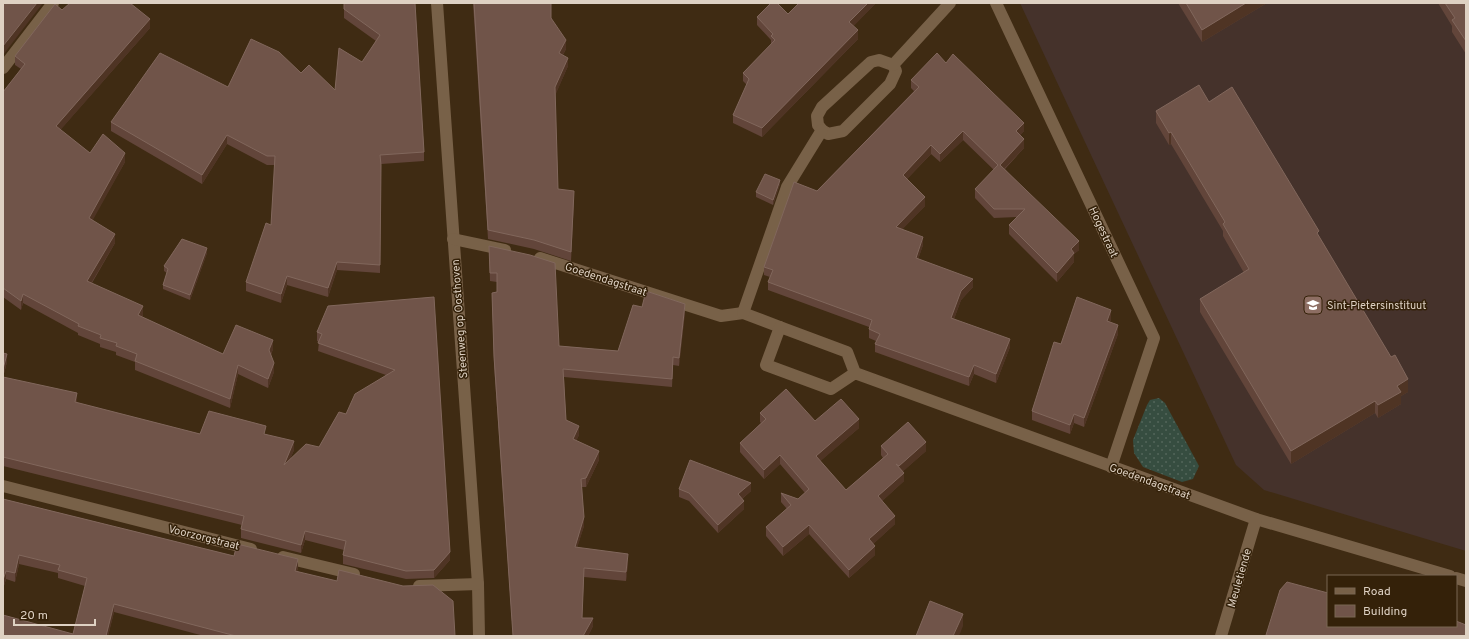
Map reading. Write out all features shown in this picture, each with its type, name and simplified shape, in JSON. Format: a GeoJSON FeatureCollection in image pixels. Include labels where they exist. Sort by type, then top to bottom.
{"type":"FeatureCollection","features":[{"type":"Feature","properties":{"kind":"street"},"geometry":{"type":"LineString","coordinates":[[3,68],[53,3]]}},
{"type":"Feature","properties":{"kind":"street","name":"Steenweg op Oosthoven"},"geometry":{"type":"LineString","coordinates":[[437,3],[478,584],[479,636]]}},
{"type":"Feature","properties":{"kind":"street"},"geometry":{"type":"LineString","coordinates":[[893,65],[950,3]]}},
{"type":"Feature","properties":{"kind":"street","name":"Hogestraat"},"geometry":{"type":"LineString","coordinates":[[996,3],[1154,338],[1111,467]]}},
{"type":"Feature","properties":{"kind":"street"},"geometry":{"type":"LineString","coordinates":[[879,60],[893,65],[896,71],[890,84],[843,131],[828,134],[822,130],[816,116],[822,107],[865,67],[871,62],[879,60]]}},
{"type":"Feature","properties":{"kind":"street"},"geometry":{"type":"LineString","coordinates":[[743,314],[787,187],[822,130]]}},
{"type":"Feature","properties":{"kind":"street"},"geometry":{"type":"LineString","coordinates":[[453,239],[518,252]]}},
{"type":"Feature","properties":{"kind":"street","name":"Goedendagstraat"},"geometry":{"type":"LineString","coordinates":[[532,256],[721,316],[743,314],[847,352],[855,373],[1256,520],[1447,575]]}},
{"type":"Feature","properties":{"kind":"street"},"geometry":{"type":"LineString","coordinates":[[780,327],[766,365],[831,389],[855,373]]}},
{"type":"Feature","properties":{"kind":"street","name":"Voorzorgstraat"},"geometry":{"type":"LineString","coordinates":[[3,486],[366,577]]}},
{"type":"Feature","properties":{"kind":"street","name":"Meuletiende"},"geometry":{"type":"LineString","coordinates":[[1222,636],[1256,520]]}},
{"type":"Feature","properties":{"kind":"street"},"geometry":{"type":"LineString","coordinates":[[405,587],[478,584]]}},
{"type":"Feature","properties":{"kind":"shaded area","name":"Sint-Pietersinstituut"},"geometry":{"type":"Polygon","coordinates":[[[1020,3],[1466,3],[1466,551],[1264,490],[1236,465],[1020,3]]]}},
{"type":"Feature","properties":{"kind":"green space"},"geometry":{"type":"Polygon","coordinates":[[[1159,398],[1165,403],[1199,466],[1193,479],[1182,482],[1143,467],[1134,453],[1133,440],[1147,405],[1150,400],[1159,398]]]}},
{"type":"Feature","properties":{"kind":"building"},"geometry":{"type":"Polygon","coordinates":[[[3,3],[37,3],[3,46],[3,3]]]}},
{"type":"Feature","properties":{"kind":"building"},"geometry":{"type":"Polygon","coordinates":[[[70,3],[130,3],[150,19],[56,126],[90,153],[103,134],[125,153],[89,218],[115,234],[87,281],[143,306],[138,315],[223,354],[236,325],[273,340],[269,350],[274,363],[268,379],[238,365],[230,399],[135,361],[137,354],[116,346],[117,343],[100,338],[101,335],[78,326],[79,324],[23,294],[21,301],[3,288],[3,92],[25,64],[15,56],[55,4],[62,10],[70,3]]]}},
{"type":"Feature","properties":{"kind":"building"},"geometry":{"type":"Polygon","coordinates":[[[344,3],[415,3],[424,152],[380,155],[380,265],[337,262],[328,288],[287,276],[281,294],[246,282],[266,223],[271,225],[275,156],[267,156],[227,135],[202,175],[111,122],[160,53],[228,87],[251,39],[279,52],[301,73],[309,65],[335,90],[339,48],[362,62],[380,35],[344,9],[344,3]]]}},
{"type":"Feature","properties":{"kind":"building"},"geometry":{"type":"Polygon","coordinates":[[[474,3],[551,3],[551,18],[566,40],[559,53],[568,58],[555,87],[558,189],[574,191],[571,252],[534,240],[488,230],[474,3]]]}},
{"type":"Feature","properties":{"kind":"building"},"geometry":{"type":"Polygon","coordinates":[[[771,3],[777,3],[788,14],[799,3],[868,3],[849,22],[858,30],[762,128],[733,115],[749,79],[743,73],[775,40],[771,36],[773,34],[757,17],[771,3]]]}},
{"type":"Feature","properties":{"kind":"building"},"geometry":{"type":"Polygon","coordinates":[[[1186,3],[1246,3],[1202,30],[1186,3]]]}},
{"type":"Feature","properties":{"kind":"building"},"geometry":{"type":"Polygon","coordinates":[[[1445,3],[1466,3],[1466,41],[1452,20],[1455,18],[1445,3]]]}},
{"type":"Feature","properties":{"kind":"building"},"geometry":{"type":"Polygon","coordinates":[[[937,53],[946,63],[953,54],[1024,123],[1016,131],[1024,139],[1000,165],[1079,241],[1071,249],[1074,253],[1057,273],[1009,225],[1025,209],[994,209],[975,189],[998,165],[963,131],[940,154],[931,145],[903,175],[925,197],[896,227],[923,237],[916,258],[973,279],[961,291],[951,318],[1010,339],[996,374],[974,365],[969,377],[875,344],[880,334],[869,329],[872,320],[768,282],[773,270],[764,267],[794,182],[817,191],[919,87],[911,80],[937,53]]]}},
{"type":"Feature","properties":{"kind":"building"},"geometry":{"type":"Polygon","coordinates":[[[1199,85],[1209,102],[1232,87],[1319,231],[1317,233],[1391,357],[1395,355],[1408,379],[1397,386],[1401,392],[1378,405],[1375,401],[1291,451],[1200,299],[1249,269],[1223,224],[1225,222],[1171,132],[1169,133],[1156,111],[1199,85]]]}},
{"type":"Feature","properties":{"kind":"building"},"geometry":{"type":"Polygon","coordinates":[[[765,174],[780,180],[773,200],[756,192],[765,174]]]}},
{"type":"Feature","properties":{"kind":"building"},"geometry":{"type":"Polygon","coordinates":[[[182,239],[207,248],[190,295],[163,285],[168,269],[164,266],[182,239]]]}},
{"type":"Feature","properties":{"kind":"building"},"geometry":{"type":"Polygon","coordinates":[[[489,246],[530,255],[555,263],[559,346],[618,351],[633,305],[642,307],[646,291],[685,304],[679,358],[673,357],[672,379],[563,369],[566,420],[579,426],[573,439],[599,451],[586,478],[581,479],[584,517],[575,547],[628,554],[626,572],[584,568],[582,618],[593,618],[583,636],[513,636],[494,356],[492,293],[497,292],[497,273],[490,273],[489,246]]]}},
{"type":"Feature","properties":{"kind":"building"},"geometry":{"type":"Polygon","coordinates":[[[434,297],[450,552],[434,570],[406,571],[343,555],[346,541],[305,531],[301,545],[241,529],[244,516],[3,457],[3,377],[77,393],[75,402],[200,434],[209,411],[266,426],[264,434],[294,441],[284,465],[306,444],[319,447],[339,412],[346,414],[355,394],[395,370],[318,343],[322,334],[317,332],[328,306],[434,297]]]}},
{"type":"Feature","properties":{"kind":"building"},"geometry":{"type":"Polygon","coordinates":[[[1077,297],[1111,310],[1107,321],[1118,325],[1084,418],[1074,414],[1070,425],[1032,411],[1054,342],[1061,344],[1077,297]]]}},
{"type":"Feature","properties":{"kind":"building"},"geometry":{"type":"Polygon","coordinates":[[[3,353],[7,354],[3,369],[3,353]]]}},
{"type":"Feature","properties":{"kind":"building"},"geometry":{"type":"Polygon","coordinates":[[[786,389],[815,421],[841,399],[859,419],[816,456],[846,490],[888,454],[881,446],[908,422],[926,442],[899,466],[896,464],[904,473],[878,496],[895,516],[869,539],[875,546],[849,570],[809,525],[783,547],[766,527],[791,505],[781,493],[798,499],[809,489],[780,455],[764,470],[740,443],[766,419],[760,413],[786,389]]]}},
{"type":"Feature","properties":{"kind":"building"},"geometry":{"type":"Polygon","coordinates":[[[690,460],[751,483],[738,494],[744,501],[718,525],[689,493],[679,489],[690,460]]]}},
{"type":"Feature","properties":{"kind":"building"},"geometry":{"type":"Polygon","coordinates":[[[3,499],[234,556],[237,544],[298,559],[295,571],[337,581],[339,570],[403,586],[433,585],[453,601],[455,636],[236,636],[114,604],[106,636],[3,636],[3,615],[73,634],[87,578],[58,570],[60,565],[19,555],[15,573],[6,571],[3,580],[3,499]]]}},
{"type":"Feature","properties":{"kind":"building"},"geometry":{"type":"Polygon","coordinates":[[[1287,582],[1327,593],[1327,627],[1457,627],[1457,621],[1466,625],[1466,636],[1266,635],[1280,590],[1287,582]]]}},
{"type":"Feature","properties":{"kind":"building"},"geometry":{"type":"Polygon","coordinates":[[[930,601],[963,614],[953,636],[916,636],[930,601]]]}},
{"type":"Feature","properties":{"kind":"place","name":"Sint-Pietersinstituut"},"geometry":{"type":"Point","coordinates":[1313,305]}}]}
